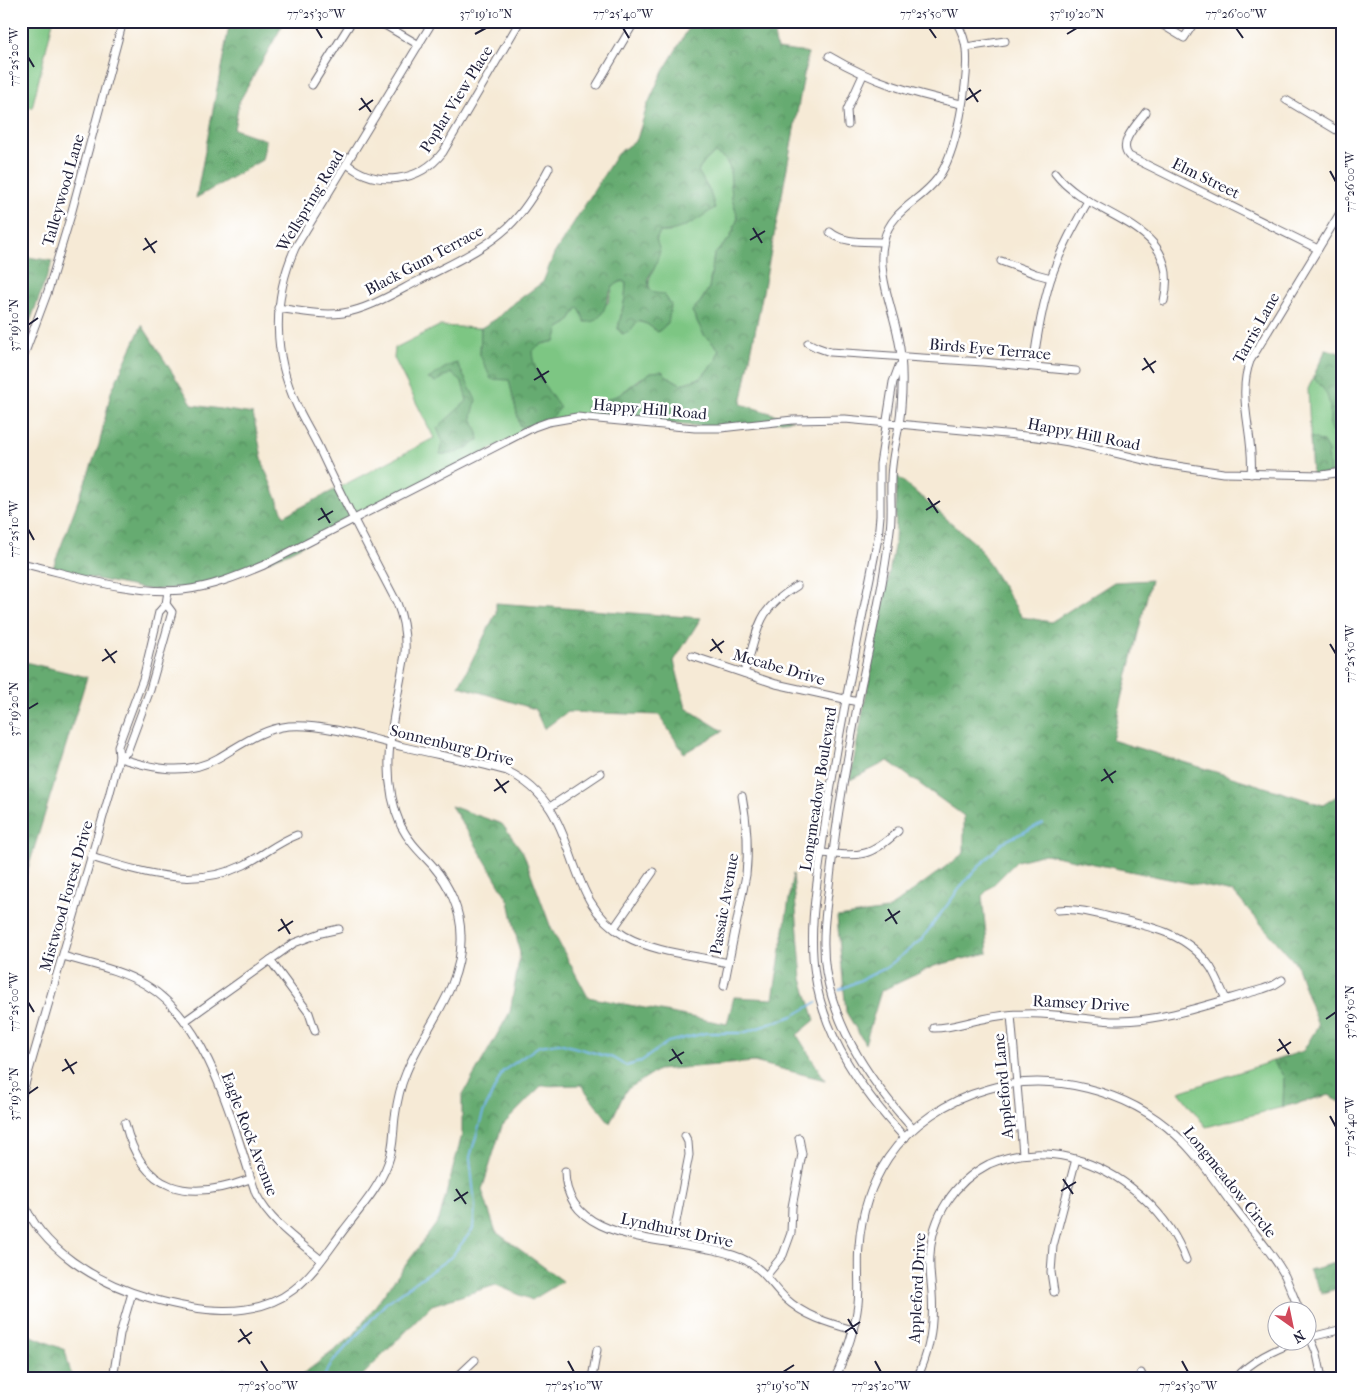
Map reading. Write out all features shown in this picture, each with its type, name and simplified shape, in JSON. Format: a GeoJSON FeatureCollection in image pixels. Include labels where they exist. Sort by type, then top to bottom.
{"type":"FeatureCollection","features":[{"type":"Feature","properties":{"kind":"street","name":"Talleywood Lane"},"geometry":{"type":"LineString","coordinates":[[21,363],[48,291],[70,218],[123,21]]}},
{"type":"Feature","properties":{"kind":"street"},"geometry":{"type":"LineString","coordinates":[[312,85],[352,21]]}},
{"type":"Feature","properties":{"kind":"street"},"geometry":{"type":"LineString","coordinates":[[378,21],[419,45]]}},
{"type":"Feature","properties":{"kind":"street","name":"Wellspring Road"},"geometry":{"type":"LineString","coordinates":[[354,519],[288,385],[279,348],[278,308],[285,273],[295,248],[433,21]]}},
{"type":"Feature","properties":{"kind":"street","name":"Poplar View Place"},"geometry":{"type":"LineString","coordinates":[[347,164],[360,173],[387,179],[414,175],[430,167],[443,152],[520,21]]}},
{"type":"Feature","properties":{"kind":"street"},"geometry":{"type":"LineString","coordinates":[[597,85],[635,21]]}},
{"type":"Feature","properties":{"kind":"street"},"geometry":{"type":"LineString","coordinates":[[830,232],[845,240],[883,242],[885,234],[896,216],[934,184],[944,169],[950,157],[961,104],[966,59],[963,35],[956,21]]}},
{"type":"Feature","properties":{"kind":"street"},"geometry":{"type":"LineString","coordinates":[[1156,21],[1184,38],[1195,21]]}},
{"type":"Feature","properties":{"kind":"street"},"geometry":{"type":"LineString","coordinates":[[966,47],[1005,42]]}},
{"type":"Feature","properties":{"kind":"street"},"geometry":{"type":"LineString","coordinates":[[829,56],[898,89],[961,104]]}},
{"type":"Feature","properties":{"kind":"street"},"geometry":{"type":"LineString","coordinates":[[848,124],[847,110],[864,74]]}},
{"type":"Feature","properties":{"kind":"street"},"geometry":{"type":"LineString","coordinates":[[1286,100],[1343,134]]}},
{"type":"Feature","properties":{"kind":"street","name":"Elm Street"},"geometry":{"type":"LineString","coordinates":[[1146,112],[1125,142],[1124,150],[1128,156],[1318,249]]}},
{"type":"Feature","properties":{"kind":"street","name":"Black Gum Terrace"},"geometry":{"type":"LineString","coordinates":[[278,308],[329,314],[352,311],[468,255],[495,238],[516,219],[549,168]]}},
{"type":"Feature","properties":{"kind":"street"},"geometry":{"type":"LineString","coordinates":[[1055,173],[1068,188],[1128,222],[1149,238],[1164,265],[1166,286],[1164,301]]}},
{"type":"Feature","properties":{"kind":"street"},"geometry":{"type":"LineString","coordinates":[[1033,366],[1038,331],[1051,278],[1070,234],[1088,201]]}},
{"type":"Feature","properties":{"kind":"street","name":"Tarris Lane"},"geometry":{"type":"LineString","coordinates":[[1251,474],[1252,450],[1244,391],[1246,371],[1250,361],[1343,208]]}},
{"type":"Feature","properties":{"kind":"street","name":"Longmeadow Boulevard"},"geometry":{"type":"LineString","coordinates":[[883,242],[882,270],[898,336],[903,382],[900,423],[891,478],[890,528],[843,779],[832,854],[824,936],[826,970],[832,995],[850,1043],[867,1072],[888,1101],[913,1129]]}},
{"type":"Feature","properties":{"kind":"street"},"geometry":{"type":"LineString","coordinates":[[1001,261],[1051,278]]}},
{"type":"Feature","properties":{"kind":"street","name":"Birds Eye Terrace"},"geometry":{"type":"LineString","coordinates":[[808,343],[816,348],[830,352],[900,360],[1033,366],[1076,371]]}},
{"type":"Feature","properties":{"kind":"street","name":"Longmeadow Boulevard"},"geometry":{"type":"LineString","coordinates":[[900,360],[893,382],[880,464],[878,538],[831,780],[812,936],[815,976],[832,1032],[854,1074],[880,1111],[904,1138]]}},
{"type":"Feature","properties":{"kind":"street","name":"Happy Hill Road"},"geometry":{"type":"LineString","coordinates":[[21,562],[132,588],[168,591],[206,586],[264,565],[534,427],[562,419],[586,417],[695,428],[721,428],[793,420],[845,419],[888,422],[1038,437],[1069,442],[1157,463],[1223,473],[1322,475],[1343,472]]}},
{"type":"Feature","properties":{"kind":"street"},"geometry":{"type":"LineString","coordinates":[[21,1196],[31,1217],[49,1241],[67,1257],[93,1274],[132,1292],[183,1306],[233,1311],[266,1305],[284,1297],[301,1283],[359,1211],[385,1171],[393,1142],[401,1086],[414,1054],[445,1000],[456,971],[461,949],[460,923],[455,902],[449,889],[406,834],[396,810],[388,776],[389,743],[405,654],[404,631],[398,606],[354,519]]}},
{"type":"Feature","properties":{"kind":"street"},"geometry":{"type":"LineString","coordinates":[[744,673],[756,629],[761,620],[776,600],[797,586]]}},
{"type":"Feature","properties":{"kind":"street","name":"Mistwood Forest Drive"},"geometry":{"type":"LineString","coordinates":[[21,1098],[119,758],[118,746],[142,679],[160,612],[166,604],[168,591]]}},
{"type":"Feature","properties":{"kind":"street","name":"Mistwood Forest Drive"},"geometry":{"type":"LineString","coordinates":[[119,758],[127,752],[150,690],[172,612],[166,604]]}},
{"type":"Feature","properties":{"kind":"street","name":"Mccabe Drive"},"geometry":{"type":"LineString","coordinates":[[692,656],[776,684],[858,702]]}},
{"type":"Feature","properties":{"kind":"street","name":"Sonnenburg Drive"},"geometry":{"type":"LineString","coordinates":[[119,758],[160,769],[171,770],[196,767],[216,759],[256,735],[289,726],[323,728],[507,771],[537,790],[550,807],[564,834],[586,895],[598,912],[614,928],[630,938],[650,946],[728,963]]}},
{"type":"Feature","properties":{"kind":"street"},"geometry":{"type":"LineString","coordinates":[[550,807],[601,774]]}},
{"type":"Feature","properties":{"kind":"street","name":"Passaic Avenue"},"geometry":{"type":"LineString","coordinates":[[724,986],[748,857],[742,796]]}},
{"type":"Feature","properties":{"kind":"street"},"geometry":{"type":"LineString","coordinates":[[821,853],[854,856],[871,852],[889,840],[898,831]]}},
{"type":"Feature","properties":{"kind":"street"},"geometry":{"type":"LineString","coordinates":[[91,857],[150,874],[174,878],[199,877],[244,865],[297,835]]}},
{"type":"Feature","properties":{"kind":"street"},"geometry":{"type":"LineString","coordinates":[[614,928],[652,872]]}},
{"type":"Feature","properties":{"kind":"street"},"geometry":{"type":"LineString","coordinates":[[1058,910],[1080,910],[1145,925],[1172,934],[1184,941],[1203,958],[1214,973],[1226,999]]}},
{"type":"Feature","properties":{"kind":"street"},"geometry":{"type":"LineString","coordinates":[[185,1021],[294,944],[307,938],[340,929]]}},
{"type":"Feature","properties":{"kind":"street","name":"Eagle Rock Avenue"},"geometry":{"type":"LineString","coordinates":[[63,956],[117,971],[132,978],[160,995],[185,1021],[203,1051],[228,1106],[256,1194],[270,1216],[280,1227],[321,1260]]}},
{"type":"Feature","properties":{"kind":"street"},"geometry":{"type":"LineString","coordinates":[[270,960],[309,1013],[315,1031]]}},
{"type":"Feature","properties":{"kind":"street","name":"Ramsey Drive"},"geometry":{"type":"LineString","coordinates":[[934,1028],[950,1027],[1011,1015],[1045,1014],[1104,1020],[1141,1020],[1263,990],[1282,980]]}},
{"type":"Feature","properties":{"kind":"street","name":"Appleford Lane"},"geometry":{"type":"LineString","coordinates":[[1011,1015],[1023,1154]]}},
{"type":"Feature","properties":{"kind":"street","name":"Longmeadow Circle"},"geometry":{"type":"LineString","coordinates":[[835,1378],[853,1330],[858,1303],[860,1232],[867,1201],[884,1165],[913,1129],[945,1106],[963,1097],[1016,1082],[1054,1082],[1088,1088],[1135,1107],[1168,1128],[1188,1148],[1268,1252],[1284,1274],[1296,1302]]}},
{"type":"Feature","properties":{"kind":"street"},"geometry":{"type":"LineString","coordinates":[[125,1123],[129,1141],[140,1162],[149,1172],[166,1184],[184,1190],[209,1190],[250,1179]]}},
{"type":"Feature","properties":{"kind":"street"},"geometry":{"type":"LineString","coordinates":[[672,1242],[689,1155],[688,1142],[685,1136]]}},
{"type":"Feature","properties":{"kind":"street"},"geometry":{"type":"LineString","coordinates":[[766,1276],[783,1255],[791,1233],[792,1207],[802,1154],[799,1138]]}},
{"type":"Feature","properties":{"kind":"street","name":"Appleford Drive"},"geometry":{"type":"LineString","coordinates":[[917,1378],[924,1362],[931,1333],[930,1245],[933,1231],[941,1210],[954,1191],[974,1173],[995,1162],[1023,1154],[1048,1154],[1076,1159],[1111,1175],[1135,1190],[1145,1199],[1179,1242],[1186,1260]]}},
{"type":"Feature","properties":{"kind":"street"},"geometry":{"type":"LineString","coordinates":[[1054,1292],[1050,1272],[1053,1246],[1076,1159]]}},
{"type":"Feature","properties":{"kind":"street","name":"Lyndhurst Drive"},"geometry":{"type":"LineString","coordinates":[[565,1171],[569,1196],[587,1218],[621,1234],[672,1242],[737,1256],[756,1267],[784,1296],[803,1312],[853,1330]]}},
{"type":"Feature","properties":{"kind":"street"},"geometry":{"type":"LineString","coordinates":[[21,1222],[31,1217]]}},
{"type":"Feature","properties":{"kind":"street"},"geometry":{"type":"LineString","coordinates":[[113,1378],[120,1334],[132,1292]]}},
{"type":"Feature","properties":{"kind":"street"},"geometry":{"type":"LineString","coordinates":[[1316,1336],[1343,1329]]}},
{"type":"Feature","properties":{"kind":"street"},"geometry":{"type":"LineString","coordinates":[[592,1378],[597,1350]]}},
{"type":"Feature","properties":{"kind":"street"},"geometry":{"type":"LineString","coordinates":[[1236,1378],[1271,1352]]}},
{"type":"Feature","properties":{"kind":"street"},"geometry":{"type":"LineString","coordinates":[[1314,1352],[1322,1378]]}},
{"type":"Feature","properties":{"kind":"street"},"geometry":{"type":"LineString","coordinates":[[456,1378],[475,1360]]}},
{"type":"Feature","properties":{"kind":"green space"},"geometry":{"type":"Polygon","coordinates":[[[21,21],[53,21],[32,108],[21,105],[21,21]]]}},
{"type":"Feature","properties":{"kind":"green space"},"geometry":{"type":"Polygon","coordinates":[[[230,21],[285,21],[239,102],[234,129],[266,140],[262,160],[196,198],[230,21]]]}},
{"type":"Feature","properties":{"kind":"green space"},"geometry":{"type":"Polygon","coordinates":[[[693,21],[771,21],[777,49],[808,53],[741,404],[793,420],[721,428],[590,417],[586,407],[619,395],[651,372],[662,371],[681,384],[701,378],[716,360],[719,349],[704,335],[692,311],[709,288],[714,255],[730,238],[738,218],[732,199],[730,168],[724,158],[715,153],[706,160],[698,171],[710,192],[715,208],[682,227],[660,232],[656,239],[660,251],[655,267],[648,278],[649,288],[654,293],[664,294],[671,305],[668,323],[658,332],[647,324],[638,321],[629,332],[622,334],[618,329],[625,298],[626,283],[622,281],[612,288],[603,311],[592,322],[585,322],[578,307],[568,323],[559,328],[555,341],[542,344],[532,351],[538,374],[560,408],[543,424],[520,426],[509,380],[491,379],[480,355],[481,328],[496,319],[507,308],[543,282],[554,254],[617,154],[637,139],[647,106],[661,75],[693,21]]]}},
{"type":"Feature","properties":{"kind":"green space"},"geometry":{"type":"Polygon","coordinates":[[[715,153],[724,158],[730,168],[732,199],[738,218],[730,238],[714,255],[709,288],[692,311],[704,335],[719,349],[716,360],[701,378],[681,384],[662,371],[641,378],[619,395],[586,407],[590,417],[548,422],[542,381],[532,362],[531,351],[542,344],[555,341],[559,328],[568,323],[578,307],[582,314],[608,303],[613,287],[621,281],[626,283],[625,298],[618,328],[629,332],[637,321],[647,324],[658,332],[654,293],[649,288],[650,277],[655,265],[657,240],[660,232],[670,232],[710,192],[698,171],[706,160],[715,153]]]}},
{"type":"Feature","properties":{"kind":"green space"},"geometry":{"type":"Polygon","coordinates":[[[21,256],[53,261],[21,345],[21,256]]]}},
{"type":"Feature","properties":{"kind":"green space"},"geometry":{"type":"Polygon","coordinates":[[[142,325],[193,405],[253,414],[264,467],[284,516],[338,488],[354,519],[283,555],[206,586],[150,590],[52,570],[99,445],[111,392],[142,325]]]}},
{"type":"Feature","properties":{"kind":"green space"},"geometry":{"type":"Polygon","coordinates":[[[439,326],[481,328],[480,355],[509,379],[520,425],[534,427],[354,519],[338,488],[434,438],[394,358],[395,348],[439,326]]]}},
{"type":"Feature","properties":{"kind":"green space"},"geometry":{"type":"Polygon","coordinates":[[[1326,349],[1343,354],[1343,472],[1312,475],[1308,389],[1326,349]]]}},
{"type":"Feature","properties":{"kind":"green space"},"geometry":{"type":"Polygon","coordinates":[[[1326,349],[1343,354],[1343,440],[1329,427],[1330,406],[1323,389],[1313,378],[1326,349]]]}},
{"type":"Feature","properties":{"kind":"green space"},"geometry":{"type":"Polygon","coordinates":[[[457,363],[476,400],[472,417],[479,440],[456,453],[440,454],[442,440],[437,428],[467,401],[462,382],[451,373],[436,382],[428,379],[452,364],[457,363]]]}},
{"type":"Feature","properties":{"kind":"green space"},"geometry":{"type":"Polygon","coordinates":[[[1310,437],[1323,442],[1328,451],[1330,474],[1312,475],[1310,437]]]}},
{"type":"Feature","properties":{"kind":"green space"},"geometry":{"type":"Polygon","coordinates":[[[897,476],[977,545],[1022,617],[1051,622],[1114,582],[1151,580],[1112,740],[1323,805],[1343,792],[1343,1104],[1329,1095],[1283,1107],[1284,1077],[1273,1061],[1303,1051],[1318,1026],[1296,964],[1233,892],[1045,854],[1017,861],[982,896],[988,953],[934,966],[881,991],[865,1044],[846,1012],[837,917],[887,910],[964,853],[964,816],[888,761],[850,780],[895,541],[897,476]]]}},
{"type":"Feature","properties":{"kind":"green space"},"geometry":{"type":"Polygon","coordinates":[[[496,603],[701,618],[674,661],[686,708],[723,731],[684,753],[659,715],[567,712],[544,729],[535,709],[459,686],[496,613],[496,603]]]}},
{"type":"Feature","properties":{"kind":"green space"},"geometry":{"type":"Polygon","coordinates":[[[21,661],[87,677],[21,891],[21,661]]]}},
{"type":"Feature","properties":{"kind":"green space"},"geometry":{"type":"Polygon","coordinates":[[[451,806],[502,824],[523,852],[551,928],[588,997],[727,1024],[734,997],[773,999],[793,874],[802,979],[815,1020],[797,1035],[825,1080],[754,1062],[658,1070],[626,1090],[610,1123],[581,1085],[541,1086],[502,1126],[482,1190],[496,1232],[563,1281],[532,1300],[496,1285],[432,1305],[360,1378],[220,1378],[223,1369],[299,1377],[353,1336],[439,1220],[462,1135],[462,1096],[510,1012],[520,954],[509,901],[451,806]]]}},
{"type":"Feature","properties":{"kind":"green space"},"geometry":{"type":"Polygon","coordinates":[[[1273,1061],[1284,1077],[1283,1107],[1206,1127],[1179,1092],[1273,1061]]]}},
{"type":"Feature","properties":{"kind":"green space"},"geometry":{"type":"Polygon","coordinates":[[[1343,1261],[1343,1287],[1322,1293],[1309,1270],[1343,1261]]]}},
{"type":"Feature","properties":{"kind":"green space"},"geometry":{"type":"Polygon","coordinates":[[[21,1334],[32,1336],[65,1350],[72,1378],[21,1378],[21,1334]]]}},
{"type":"Feature","properties":{"kind":"waterway"},"geometry":{"type":"LineString","coordinates":[[839,990],[886,968],[921,940],[966,880],[1003,842],[1043,823]]}},
{"type":"Feature","properties":{"kind":"waterway"},"geometry":{"type":"LineString","coordinates":[[323,1378],[331,1364],[386,1303],[451,1257],[473,1229],[475,1206],[470,1157],[483,1113],[503,1071],[539,1046],[559,1043],[613,1058],[626,1066],[640,1062],[668,1042],[706,1033],[743,1033],[793,1016],[817,1002]]}}]}
